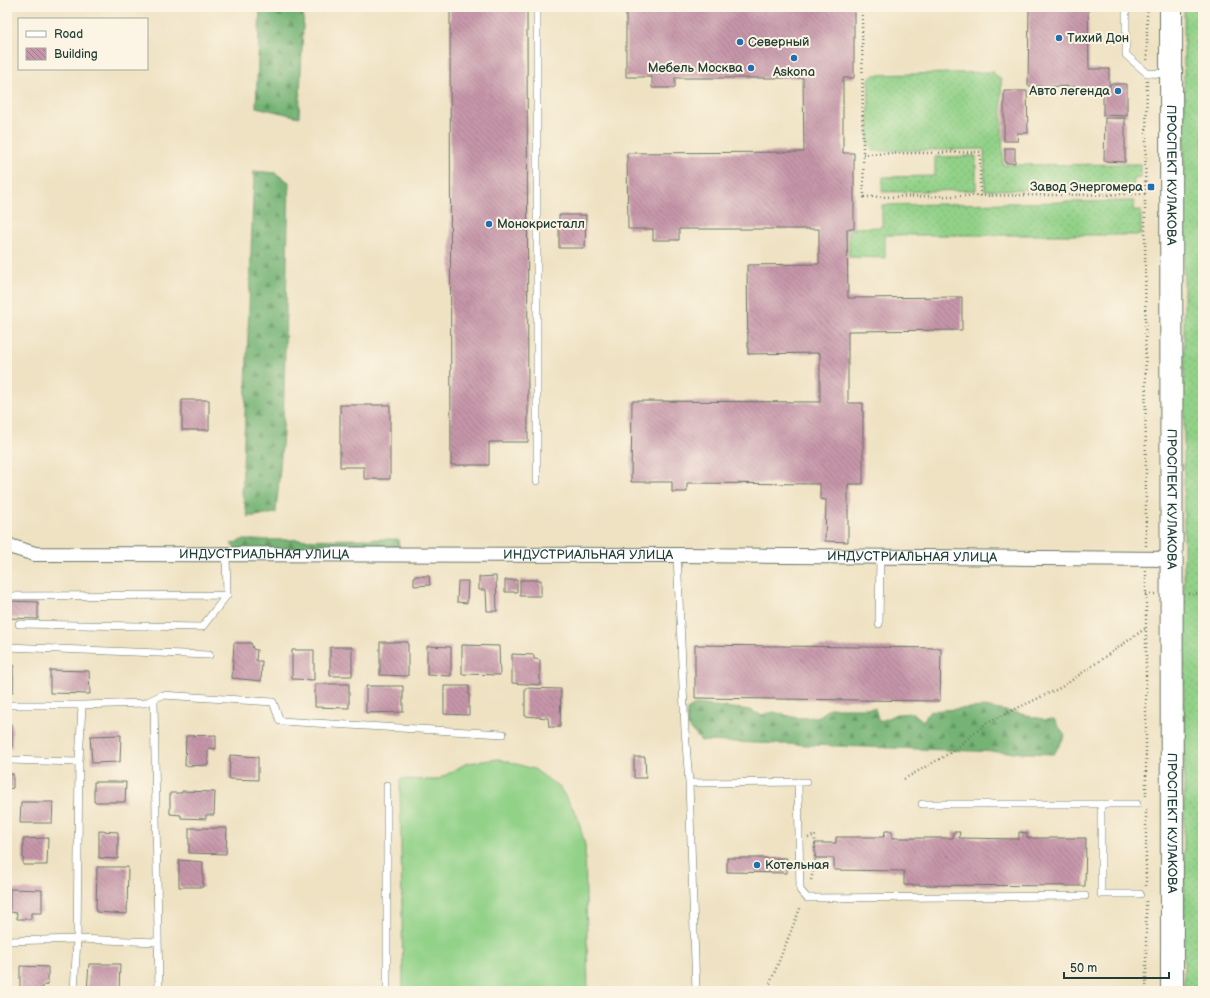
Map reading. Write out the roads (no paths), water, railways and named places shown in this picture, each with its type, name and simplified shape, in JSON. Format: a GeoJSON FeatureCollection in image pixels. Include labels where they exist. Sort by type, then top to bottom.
{"type":"FeatureCollection","features":[{"type":"Feature","properties":{"kind":"main road","name":"ПРОСПЕКТ КУЛАКОВА"},"geometry":{"type":"LineString","coordinates":[[1171,7],[1172,991]]}},
{"type":"Feature","properties":{"kind":"street","name":"ИНДУСТРИАЛЬНАЯ УЛИЦА"},"geometry":{"type":"LineString","coordinates":[[7,543],[9,546],[35,554],[677,555],[1172,559]]}},
{"type":"Feature","properties":{"kind":"lane"},"geometry":{"type":"LineString","coordinates":[[537,7],[537,481]]}},
{"type":"Feature","properties":{"kind":"lane"},"geometry":{"type":"LineString","coordinates":[[1126,7],[1126,55],[1147,73],[1171,74]]}},
{"type":"Feature","properties":{"kind":"lane"},"geometry":{"type":"LineString","coordinates":[[19,624],[202,627],[227,595],[226,554]]}},
{"type":"Feature","properties":{"kind":"lane"},"geometry":{"type":"LineString","coordinates":[[677,555],[685,730],[689,783],[696,991]]}},
{"type":"Feature","properties":{"kind":"lane"},"geometry":{"type":"LineString","coordinates":[[879,624],[880,556]]}},
{"type":"Feature","properties":{"kind":"lane"},"geometry":{"type":"LineString","coordinates":[[7,596],[227,595]]}},
{"type":"Feature","properties":{"kind":"lane"},"geometry":{"type":"LineString","coordinates":[[7,647],[209,655]]}},
{"type":"Feature","properties":{"kind":"lane"},"geometry":{"type":"LineString","coordinates":[[7,705],[145,703],[162,695],[273,702],[280,721],[503,734]]}},
{"type":"Feature","properties":{"kind":"lane"},"geometry":{"type":"LineString","coordinates":[[154,699],[159,991]]}},
{"type":"Feature","properties":{"kind":"lane"},"geometry":{"type":"LineString","coordinates":[[74,991],[77,939],[79,762],[82,705]]}},
{"type":"Feature","properties":{"kind":"lane"},"geometry":{"type":"LineString","coordinates":[[7,760],[79,762]]}},
{"type":"Feature","properties":{"kind":"lane"},"geometry":{"type":"LineString","coordinates":[[798,782],[800,890],[807,898],[1085,896]]}},
{"type":"Feature","properties":{"kind":"lane"},"geometry":{"type":"LineString","coordinates":[[689,783],[807,782]]}},
{"type":"Feature","properties":{"kind":"lane"},"geometry":{"type":"LineString","coordinates":[[387,784],[387,991]]}},
{"type":"Feature","properties":{"kind":"lane"},"geometry":{"type":"LineString","coordinates":[[922,804],[1137,804]]}},
{"type":"Feature","properties":{"kind":"lane"},"geometry":{"type":"LineString","coordinates":[[1102,804],[1101,894],[1143,895]]}},
{"type":"Feature","properties":{"kind":"lane"},"geometry":{"type":"LineString","coordinates":[[7,941],[77,939],[158,942]]}},
{"type":"Feature","properties":{"kind":"place","name":"Тихий Дон"},"geometry":{"type":"Point","coordinates":[1059,38]}},
{"type":"Feature","properties":{"kind":"place","name":"Северный"},"geometry":{"type":"Point","coordinates":[740,42]}},
{"type":"Feature","properties":{"kind":"place","name":"Askona"},"geometry":{"type":"Point","coordinates":[794,58]}},
{"type":"Feature","properties":{"kind":"place","name":"Мебель Москва"},"geometry":{"type":"Point","coordinates":[751,68]}},
{"type":"Feature","properties":{"kind":"place","name":"Авто легенда"},"geometry":{"type":"Point","coordinates":[1118,91]}},
{"type":"Feature","properties":{"kind":"place","name":"Завод Энергомера"},"geometry":{"type":"Point","coordinates":[1151,187]}},
{"type":"Feature","properties":{"kind":"place","name":"Монокристалл"},"geometry":{"type":"Point","coordinates":[489,224]}},
{"type":"Feature","properties":{"kind":"place","name":"Котельная"},"geometry":{"type":"Point","coordinates":[757,865]}}]}
